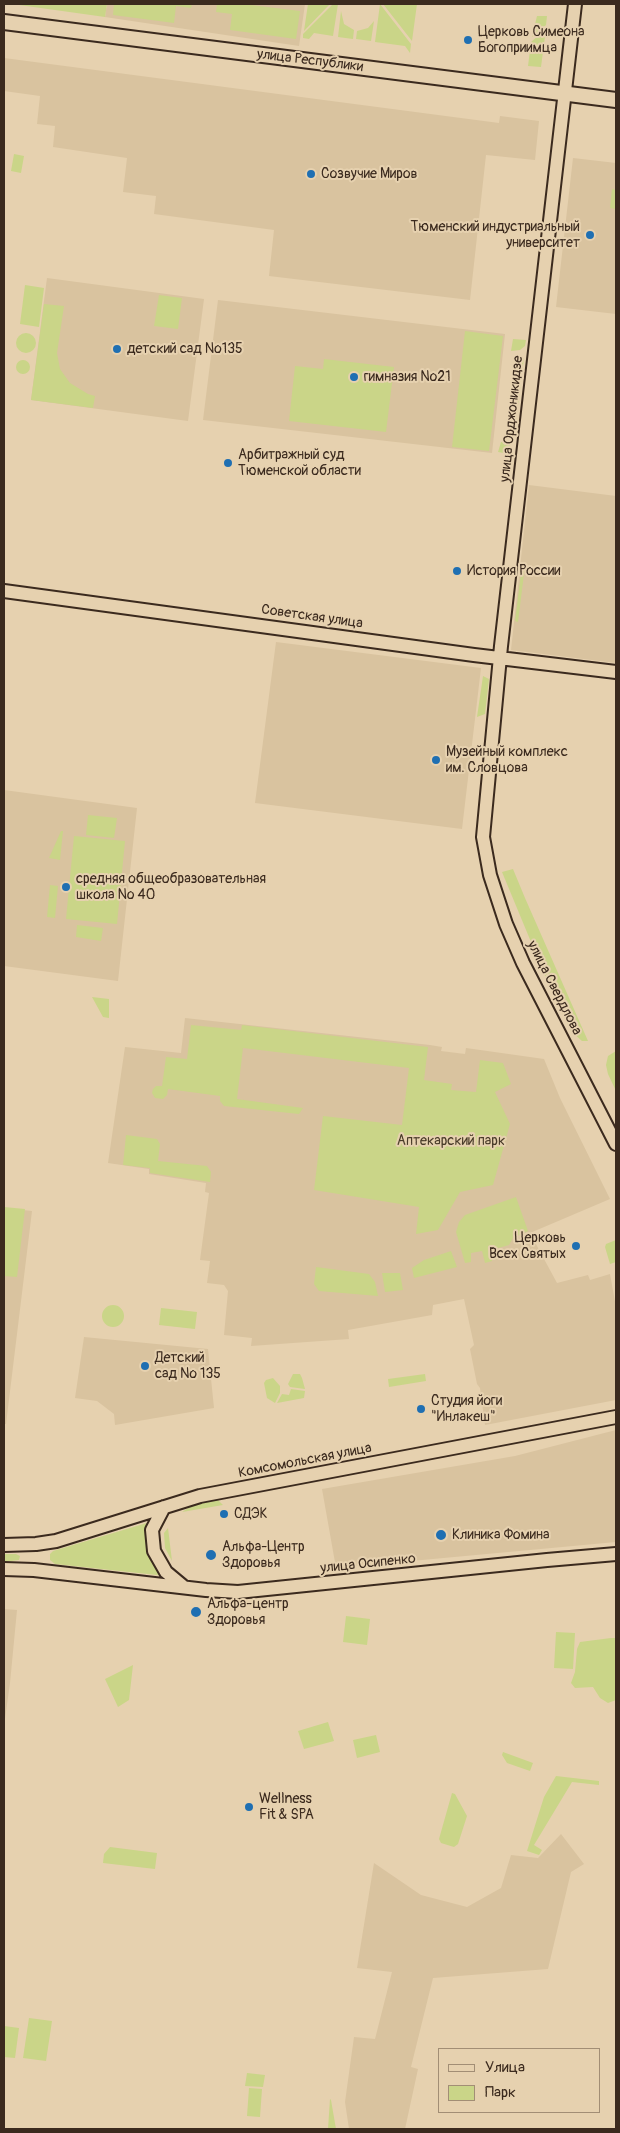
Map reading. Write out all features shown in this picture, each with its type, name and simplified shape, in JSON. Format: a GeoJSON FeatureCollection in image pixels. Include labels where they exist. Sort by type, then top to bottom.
{"type":"FeatureCollection","features":[{"type":"Feature","properties":{"kind":"main road","name":"улица Республики"},"geometry":{"type":"LineString","coordinates":[[4,22],[616,100]]}},
{"type":"Feature","properties":{"kind":"street","name":"улица Орджоникидзе"},"geometry":{"type":"LineString","coordinates":[[483,838],[500,658],[575,4]]}},
{"type":"Feature","properties":{"kind":"street","name":"Советская улица"},"geometry":{"type":"LineString","coordinates":[[4,592],[616,672]]}},
{"type":"Feature","properties":{"kind":"street","name":"улица Свердлова"},"geometry":{"type":"LineString","coordinates":[[483,838],[490,875],[506,924],[519,955],[616,1144]]}},
{"type":"Feature","properties":{"kind":"street","name":"Комсомольская улица"},"geometry":{"type":"LineString","coordinates":[[4,1545],[56,1542],[200,1496],[616,1417]]}},
{"type":"Feature","properties":{"kind":"street"},"geometry":{"type":"LineString","coordinates":[[164,1507],[152,1530],[154,1551],[166,1572],[185,1588]]}},
{"type":"Feature","properties":{"kind":"street","name":"улица Осипенко"},"geometry":{"type":"LineString","coordinates":[[4,1569],[34,1570],[185,1588],[238,1592],[616,1554]]}},
{"type":"Feature","properties":{"kind":"shaded area"},"geometry":{"type":"Polygon","coordinates":[[[107,4],[305,4],[299,46],[105,17],[107,4]]]}},
{"type":"Feature","properties":{"kind":"shaded area"},"geometry":{"type":"Polygon","coordinates":[[[4,58],[499,123],[500,116],[539,121],[535,160],[486,155],[470,300],[269,276],[274,230],[154,214],[156,196],[123,192],[127,158],[53,147],[55,126],[37,124],[40,96],[4,91],[4,58]]]}},
{"type":"Feature","properties":{"kind":"shaded area","name":"Тюменский индустриальный университет"},"geometry":{"type":"Polygon","coordinates":[[[573,158],[616,163],[616,314],[556,307],[573,158]]]}},
{"type":"Feature","properties":{"kind":"shaded area","name":"детский сад №135"},"geometry":{"type":"Polygon","coordinates":[[[47,278],[204,299],[188,421],[31,400],[47,278]]]}},
{"type":"Feature","properties":{"kind":"shaded area","name":"гимназия №21"},"geometry":{"type":"Polygon","coordinates":[[[218,300],[505,334],[492,453],[203,420],[218,300]]]}},
{"type":"Feature","properties":{"kind":"shaded area"},"geometry":{"type":"Polygon","coordinates":[[[529,485],[616,496],[616,663],[511,650],[529,485]]]}},
{"type":"Feature","properties":{"kind":"shaded area"},"geometry":{"type":"Polygon","coordinates":[[[276,642],[481,668],[462,829],[255,803],[276,642]]]}},
{"type":"Feature","properties":{"kind":"shaded area","name":"средняя общеобразовательная школа № 40"},"geometry":{"type":"Polygon","coordinates":[[[4,790],[137,808],[118,981],[4,966],[4,790]]]}},
{"type":"Feature","properties":{"kind":"shaded area"},"geometry":{"type":"Polygon","coordinates":[[[185,1018],[430,1045],[442,1047],[441,1051],[465,1054],[466,1048],[544,1059],[560,1098],[610,1199],[530,1233],[557,1283],[588,1275],[590,1280],[610,1274],[616,1307],[616,1400],[485,1425],[480,1388],[477,1384],[470,1349],[474,1345],[464,1299],[433,1305],[432,1315],[348,1330],[349,1339],[251,1346],[252,1338],[224,1335],[228,1291],[224,1285],[207,1283],[210,1261],[200,1260],[209,1193],[205,1192],[206,1183],[149,1174],[149,1169],[108,1163],[125,1047],[181,1053],[185,1018]]]}},
{"type":"Feature","properties":{"kind":"shaded area"},"geometry":{"type":"Polygon","coordinates":[[[4,1208],[32,1211],[6,1424],[4,1424],[4,1208]]]}},
{"type":"Feature","properties":{"kind":"shaded area","name":"Детский сад № 135"},"geometry":{"type":"Polygon","coordinates":[[[84,1337],[208,1349],[214,1408],[115,1425],[114,1414],[97,1401],[75,1398],[84,1337]]]}},
{"type":"Feature","properties":{"kind":"shaded area"},"geometry":{"type":"Polygon","coordinates":[[[616,1430],[616,1542],[336,1568],[322,1489],[515,1456],[616,1430]]]}},
{"type":"Feature","properties":{"kind":"shaded area"},"geometry":{"type":"Polygon","coordinates":[[[4,1609],[17,1610],[4,1726],[4,1609]]]}},
{"type":"Feature","properties":{"kind":"shaded area"},"geometry":{"type":"Polygon","coordinates":[[[561,1834],[584,1864],[571,1872],[548,1969],[433,1978],[411,2067],[418,2069],[405,2129],[349,2129],[345,2102],[354,2037],[375,2039],[392,1972],[357,1968],[374,1863],[421,1895],[467,1907],[501,1888],[511,1855],[538,1858],[561,1834]]]}},
{"type":"Feature","properties":{"kind":"green space"},"geometry":{"type":"Polygon","coordinates":[[[12,4],[107,4],[105,17],[12,4]]]}},
{"type":"Feature","properties":{"kind":"green space"},"geometry":{"type":"Polygon","coordinates":[[[114,4],[192,4],[191,8],[176,6],[174,23],[113,15],[114,4]]]}},
{"type":"Feature","properties":{"kind":"green space"},"geometry":{"type":"Polygon","coordinates":[[[217,4],[243,4],[300,11],[296,39],[230,30],[232,14],[216,12],[217,4]]]}},
{"type":"Feature","properties":{"kind":"green space"},"geometry":{"type":"Polygon","coordinates":[[[308,4],[330,4],[304,31],[308,4]]]}},
{"type":"Feature","properties":{"kind":"green space"},"geometry":{"type":"Polygon","coordinates":[[[333,4],[338,4],[333,36],[314,33],[309,39],[303,38],[303,34],[333,4]]]}},
{"type":"Feature","properties":{"kind":"green space"},"geometry":{"type":"Polygon","coordinates":[[[380,4],[411,44],[410,53],[405,46],[375,42],[380,4]]]}},
{"type":"Feature","properties":{"kind":"green space"},"geometry":{"type":"Polygon","coordinates":[[[383,4],[417,4],[412,41],[383,4]]]}},
{"type":"Feature","properties":{"kind":"green space"},"geometry":{"type":"Polygon","coordinates":[[[341,11],[344,24],[354,30],[353,39],[338,37],[341,11]]]}},
{"type":"Feature","properties":{"kind":"green space"},"geometry":{"type":"Polygon","coordinates":[[[537,16],[547,16],[546,25],[532,37],[537,16]]]}},
{"type":"Feature","properties":{"kind":"green space"},"geometry":{"type":"Polygon","coordinates":[[[374,21],[371,41],[356,39],[357,31],[368,28],[374,21]]]}},
{"type":"Feature","properties":{"kind":"green space"},"geometry":{"type":"Polygon","coordinates":[[[546,29],[541,67],[528,66],[531,42],[546,29]]]}},
{"type":"Feature","properties":{"kind":"green space"},"geometry":{"type":"Polygon","coordinates":[[[14,154],[24,156],[21,173],[11,171],[14,154]]]}},
{"type":"Feature","properties":{"kind":"green space"},"geometry":{"type":"Polygon","coordinates":[[[612,189],[616,190],[616,209],[610,208],[612,189]]]}},
{"type":"Feature","properties":{"kind":"green space"},"geometry":{"type":"Polygon","coordinates":[[[25,285],[44,288],[39,327],[20,324],[25,285]]]}},
{"type":"Feature","properties":{"kind":"green space"},"geometry":{"type":"Polygon","coordinates":[[[159,295],[182,298],[178,329],[154,326],[159,295]]]}},
{"type":"Feature","properties":{"kind":"green space"},"geometry":{"type":"Polygon","coordinates":[[[44,304],[64,306],[57,353],[60,369],[70,383],[95,396],[93,408],[31,400],[44,304]]]}},
{"type":"Feature","properties":{"kind":"green space"},"geometry":{"type":"Polygon","coordinates":[[[465,331],[503,336],[489,451],[452,447],[465,331]]]}},
{"type":"Feature","properties":{"kind":"green space"},"geometry":{"type":"Polygon","coordinates":[[[26,333],[33,336],[36,343],[33,350],[26,353],[19,350],[16,343],[19,336],[26,333]]]}},
{"type":"Feature","properties":{"kind":"green space"},"geometry":{"type":"Polygon","coordinates":[[[513,339],[526,340],[525,346],[520,350],[511,351],[513,339]]]}},
{"type":"Feature","properties":{"kind":"green space"},"geometry":{"type":"Polygon","coordinates":[[[524,358],[514,438],[511,435],[520,360],[524,358]]]}},
{"type":"Feature","properties":{"kind":"green space"},"geometry":{"type":"Polygon","coordinates":[[[324,359],[394,367],[386,432],[289,421],[295,366],[323,369],[324,359]]]}},
{"type":"Feature","properties":{"kind":"green space"},"geometry":{"type":"Polygon","coordinates":[[[20,360],[26,360],[30,367],[26,374],[20,374],[16,370],[16,364],[20,360]]]}},
{"type":"Feature","properties":{"kind":"green space"},"geometry":{"type":"Polygon","coordinates":[[[501,442],[506,442],[510,445],[511,454],[498,452],[501,442]]]}},
{"type":"Feature","properties":{"kind":"green space"},"geometry":{"type":"Polygon","coordinates":[[[522,565],[525,566],[518,622],[515,621],[522,565]]]}},
{"type":"Feature","properties":{"kind":"green space"},"geometry":{"type":"Polygon","coordinates":[[[483,676],[489,679],[485,714],[477,717],[483,676]]]}},
{"type":"Feature","properties":{"kind":"green space"},"geometry":{"type":"Polygon","coordinates":[[[88,815],[117,818],[114,838],[86,835],[88,815]]]}},
{"type":"Feature","properties":{"kind":"green space"},"geometry":{"type":"Polygon","coordinates":[[[61,831],[63,831],[60,860],[49,858],[61,831]]]}},
{"type":"Feature","properties":{"kind":"green space"},"geometry":{"type":"Polygon","coordinates":[[[74,836],[125,841],[117,924],[66,919],[74,836]]]}},
{"type":"Feature","properties":{"kind":"green space"},"geometry":{"type":"Polygon","coordinates":[[[513,869],[588,1041],[582,1041],[571,1031],[553,995],[502,872],[513,869]]]}},
{"type":"Feature","properties":{"kind":"green space"},"geometry":{"type":"Polygon","coordinates":[[[50,885],[58,886],[55,918],[47,917],[50,885]]]}},
{"type":"Feature","properties":{"kind":"green space"},"geometry":{"type":"Polygon","coordinates":[[[77,925],[103,928],[101,941],[76,937],[77,925]]]}},
{"type":"Feature","properties":{"kind":"green space"},"geometry":{"type":"Polygon","coordinates":[[[92,997],[109,999],[109,1018],[103,1017],[92,997]]]}},
{"type":"Feature","properties":{"kind":"green space","name":"Аптекарский парк"},"geometry":{"type":"Polygon","coordinates":[[[191,1025],[241,1030],[242,1025],[428,1047],[424,1080],[452,1084],[451,1090],[476,1092],[480,1060],[503,1063],[511,1084],[495,1092],[510,1124],[493,1185],[460,1192],[438,1230],[416,1234],[419,1207],[314,1190],[323,1116],[402,1125],[409,1068],[243,1048],[237,1099],[303,1108],[299,1114],[224,1106],[220,1101],[220,1096],[168,1089],[167,1095],[163,1099],[155,1098],[152,1093],[153,1089],[156,1086],[162,1086],[166,1057],[187,1059],[191,1025]]]}},
{"type":"Feature","properties":{"kind":"green space"},"geometry":{"type":"Polygon","coordinates":[[[616,1051],[616,1091],[606,1065],[608,1056],[616,1051]]]}},
{"type":"Feature","properties":{"kind":"green space"},"geometry":{"type":"Polygon","coordinates":[[[126,1135],[157,1139],[160,1144],[158,1161],[207,1166],[211,1172],[210,1182],[150,1173],[150,1168],[123,1165],[126,1135]]]}},
{"type":"Feature","properties":{"kind":"green space"},"geometry":{"type":"Polygon","coordinates":[[[516,1197],[528,1231],[513,1238],[509,1245],[491,1250],[492,1261],[485,1263],[482,1251],[471,1253],[471,1262],[465,1263],[456,1232],[459,1222],[465,1215],[516,1197]]]}},
{"type":"Feature","properties":{"kind":"green space"},"geometry":{"type":"Polygon","coordinates":[[[4,1207],[25,1209],[17,1277],[4,1276],[4,1207]]]}},
{"type":"Feature","properties":{"kind":"green space"},"geometry":{"type":"Polygon","coordinates":[[[616,1240],[616,1262],[610,1264],[605,1247],[606,1244],[616,1240]]]}},
{"type":"Feature","properties":{"kind":"green space"},"geometry":{"type":"Polygon","coordinates":[[[451,1251],[457,1267],[414,1278],[412,1268],[424,1260],[451,1251]]]}},
{"type":"Feature","properties":{"kind":"green space"},"geometry":{"type":"Polygon","coordinates":[[[316,1267],[369,1274],[375,1282],[378,1296],[319,1291],[314,1284],[316,1267]]]}},
{"type":"Feature","properties":{"kind":"green space"},"geometry":{"type":"Polygon","coordinates":[[[382,1273],[400,1273],[403,1290],[385,1292],[382,1273]]]}},
{"type":"Feature","properties":{"kind":"green space"},"geometry":{"type":"Polygon","coordinates":[[[113,1305],[121,1308],[124,1316],[121,1324],[113,1327],[105,1324],[102,1316],[105,1308],[113,1305]]]}},
{"type":"Feature","properties":{"kind":"green space"},"geometry":{"type":"Polygon","coordinates":[[[161,1308],[197,1312],[195,1329],[159,1325],[161,1308]]]}},
{"type":"Feature","properties":{"kind":"green space"},"geometry":{"type":"Polygon","coordinates":[[[293,1374],[300,1374],[305,1389],[290,1387],[288,1384],[293,1374]]]}},
{"type":"Feature","properties":{"kind":"green space"},"geometry":{"type":"Polygon","coordinates":[[[425,1374],[426,1381],[389,1387],[388,1379],[425,1374]]]}},
{"type":"Feature","properties":{"kind":"green space"},"geometry":{"type":"Polygon","coordinates":[[[273,1378],[280,1386],[280,1393],[275,1403],[267,1398],[264,1383],[266,1380],[273,1378]]]}},
{"type":"Feature","properties":{"kind":"green space"},"geometry":{"type":"Polygon","coordinates":[[[291,1389],[305,1391],[304,1398],[277,1403],[282,1394],[289,1395],[291,1389]]]}},
{"type":"Feature","properties":{"kind":"green space"},"geometry":{"type":"Polygon","coordinates":[[[218,1500],[223,1505],[182,1512],[196,1503],[218,1500]]]}},
{"type":"Feature","properties":{"kind":"green space"},"geometry":{"type":"Polygon","coordinates":[[[150,1522],[166,1576],[55,1564],[50,1560],[50,1554],[53,1551],[150,1522]]]}},
{"type":"Feature","properties":{"kind":"green space"},"geometry":{"type":"Polygon","coordinates":[[[168,1528],[172,1561],[165,1548],[164,1533],[168,1528]]]}},
{"type":"Feature","properties":{"kind":"green space"},"geometry":{"type":"Polygon","coordinates":[[[4,1554],[16,1554],[20,1556],[19,1560],[4,1562],[4,1554]]]}},
{"type":"Feature","properties":{"kind":"green space"},"geometry":{"type":"Polygon","coordinates":[[[346,1616],[370,1619],[367,1645],[343,1642],[346,1616]]]}},
{"type":"Feature","properties":{"kind":"green space"},"geometry":{"type":"Polygon","coordinates":[[[556,1632],[575,1633],[573,1669],[554,1668],[556,1632]]]}},
{"type":"Feature","properties":{"kind":"green space"},"geometry":{"type":"Polygon","coordinates":[[[616,1638],[616,1700],[608,1703],[600,1698],[593,1687],[575,1688],[571,1683],[575,1672],[577,1649],[580,1642],[616,1638]]]}},
{"type":"Feature","properties":{"kind":"green space"},"geometry":{"type":"Polygon","coordinates":[[[133,1665],[129,1700],[118,1707],[105,1679],[133,1665]]]}},
{"type":"Feature","properties":{"kind":"green space"},"geometry":{"type":"Polygon","coordinates":[[[328,1722],[334,1741],[304,1749],[298,1731],[328,1722]]]}},
{"type":"Feature","properties":{"kind":"green space"},"geometry":{"type":"Polygon","coordinates":[[[376,1735],[380,1752],[357,1758],[353,1740],[376,1735]]]}},
{"type":"Feature","properties":{"kind":"green space"},"geometry":{"type":"Polygon","coordinates":[[[503,1752],[533,1763],[530,1771],[507,1763],[502,1755],[503,1752]]]}},
{"type":"Feature","properties":{"kind":"green space"},"geometry":{"type":"Polygon","coordinates":[[[556,1776],[599,1781],[599,1785],[572,1782],[534,1845],[542,1850],[539,1855],[527,1851],[544,1797],[556,1776]]]}},
{"type":"Feature","properties":{"kind":"green space"},"geometry":{"type":"Polygon","coordinates":[[[452,1793],[455,1794],[467,1816],[458,1844],[454,1847],[441,1843],[439,1839],[452,1793]]]}},
{"type":"Feature","properties":{"kind":"green space"},"geometry":{"type":"Polygon","coordinates":[[[110,1847],[157,1853],[155,1869],[103,1863],[104,1854],[110,1847]]]}},
{"type":"Feature","properties":{"kind":"green space"},"geometry":{"type":"Polygon","coordinates":[[[29,2018],[52,2021],[46,2061],[23,2058],[29,2018]]]}},
{"type":"Feature","properties":{"kind":"green space"},"geometry":{"type":"Polygon","coordinates":[[[4,2026],[19,2028],[15,2058],[4,2057],[4,2026]]]}},
{"type":"Feature","properties":{"kind":"green space"},"geometry":{"type":"Polygon","coordinates":[[[247,2073],[265,2075],[263,2087],[245,2086],[247,2073]]]}},
{"type":"Feature","properties":{"kind":"green space"},"geometry":{"type":"Polygon","coordinates":[[[249,2088],[262,2089],[260,2117],[247,2116],[249,2088]]]}},
{"type":"Feature","properties":{"kind":"green space"},"geometry":{"type":"Polygon","coordinates":[[[331,2100],[336,2129],[328,2129],[331,2100]]]}},
{"type":"Feature","properties":{"kind":"place","name":"Церковь Симеона Богоприимца"},"geometry":{"type":"Point","coordinates":[468,40]}},
{"type":"Feature","properties":{"kind":"place","name":"Созвучие Миров"},"geometry":{"type":"Point","coordinates":[311,174]}},
{"type":"Feature","properties":{"kind":"place","name":"Тюменский индустриальный университет"},"geometry":{"type":"Point","coordinates":[590,235]}},
{"type":"Feature","properties":{"kind":"place","name":"детский сад №135"},"geometry":{"type":"Point","coordinates":[117,349]}},
{"type":"Feature","properties":{"kind":"place","name":"гимназия №21"},"geometry":{"type":"Point","coordinates":[354,377]}},
{"type":"Feature","properties":{"kind":"place","name":"Арбитражный суд Тюменской области"},"geometry":{"type":"Point","coordinates":[228,463]}},
{"type":"Feature","properties":{"kind":"place","name":"История России"},"geometry":{"type":"Point","coordinates":[457,571]}},
{"type":"Feature","properties":{"kind":"place","name":"Музейный комплекс им. Словцова"},"geometry":{"type":"Point","coordinates":[436,760]}},
{"type":"Feature","properties":{"kind":"place","name":"средняя общеобразовательная школа № 40"},"geometry":{"type":"Point","coordinates":[66,887]}},
{"type":"Feature","properties":{"kind":"place","name":"Церковь Всех Святых"},"geometry":{"type":"Point","coordinates":[576,1246]}},
{"type":"Feature","properties":{"kind":"place","name":"Детский сад № 135"},"geometry":{"type":"Point","coordinates":[145,1366]}},
{"type":"Feature","properties":{"kind":"place","name":"Студия йоги \"Инлакеш\""},"geometry":{"type":"Point","coordinates":[421,1409]}},
{"type":"Feature","properties":{"kind":"place","name":"СДЭК"},"geometry":{"type":"Point","coordinates":[224,1514]}},
{"type":"Feature","properties":{"kind":"place","name":"Клиника Фомина"},"geometry":{"type":"Point","coordinates":[441,1535]}},
{"type":"Feature","properties":{"kind":"place","name":"Альфа-Центр Здоровья"},"geometry":{"type":"Point","coordinates":[211,1555]}},
{"type":"Feature","properties":{"kind":"place","name":"Альфа-центр Здоровья"},"geometry":{"type":"Point","coordinates":[196,1612]}},
{"type":"Feature","properties":{"kind":"place","name":"Wellness Fit & SPA"},"geometry":{"type":"Point","coordinates":[249,1807]}}]}
